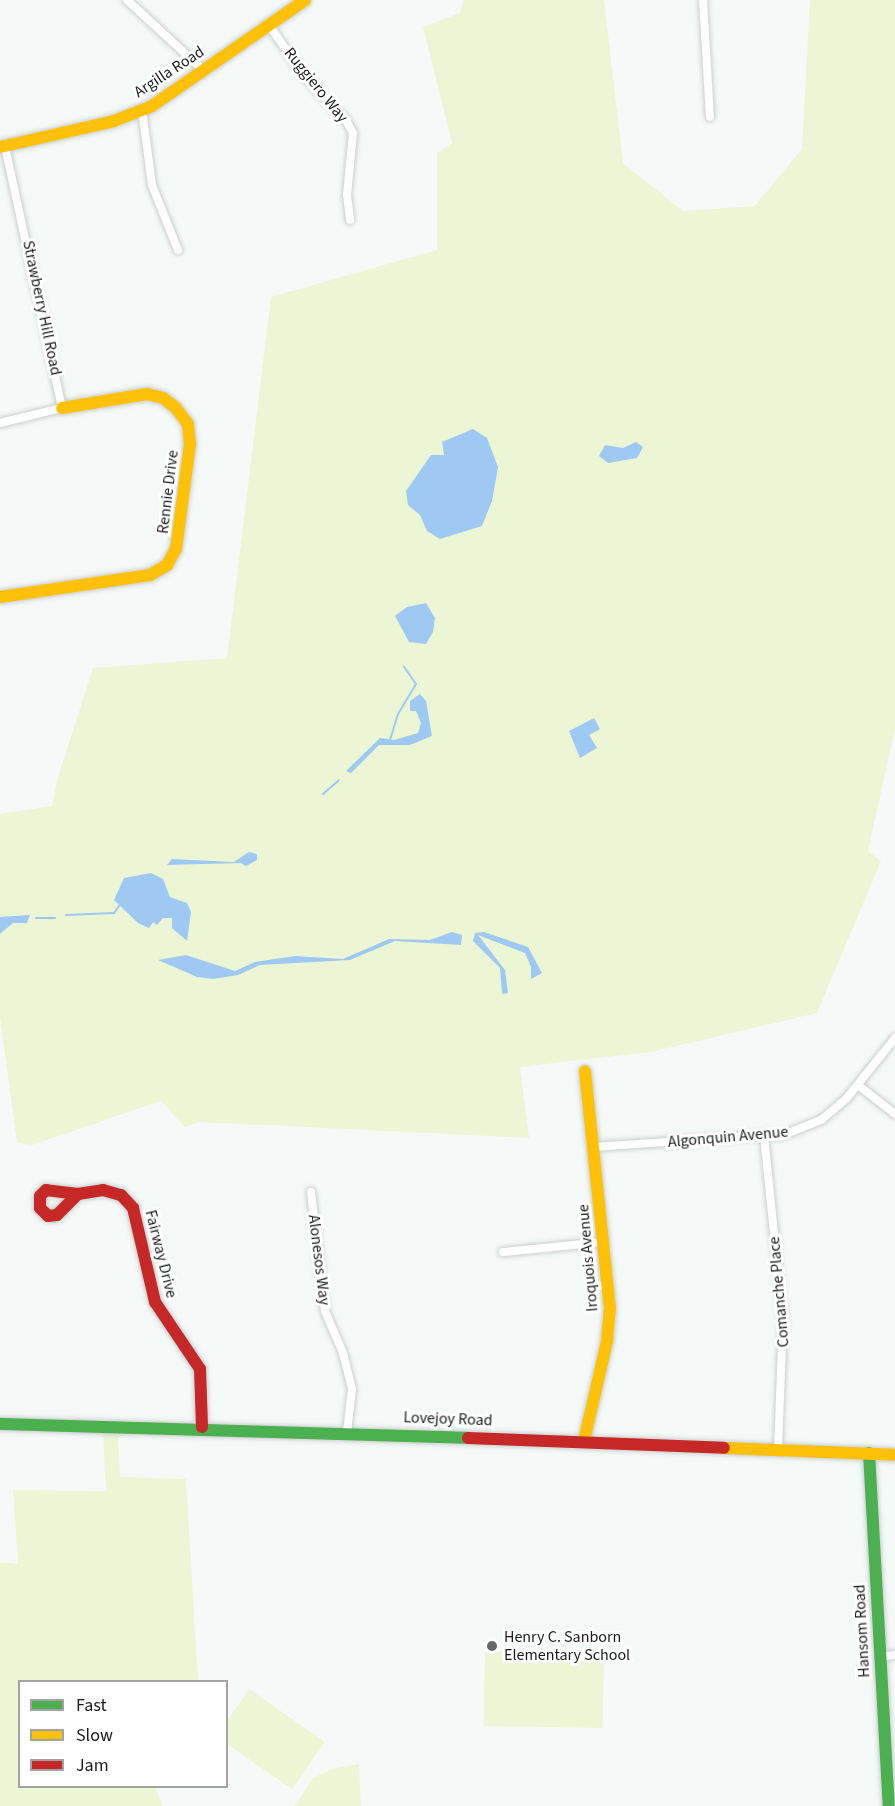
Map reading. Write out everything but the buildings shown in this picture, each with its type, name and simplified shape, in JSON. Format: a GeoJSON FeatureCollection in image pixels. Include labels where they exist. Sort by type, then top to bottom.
{"type":"FeatureCollection","features":[{"type":"Feature","properties":{"kind":"street"},"geometry":{"type":"LineString","coordinates":[[127,0],[203,70]]}},
{"type":"Feature","properties":{"kind":"street","name":"Argilla Road"},"geometry":{"type":"LineString","coordinates":[[3,146],[114,121],[142,110],[305,0]]}},
{"type":"Feature","properties":{"kind":"street"},"geometry":{"type":"LineString","coordinates":[[703,0],[710,117]]}},
{"type":"Feature","properties":{"kind":"street","name":"Ruggiero Way"},"geometry":{"type":"LineString","coordinates":[[269,25],[304,76],[346,120],[353,133],[347,195],[350,220]]}},
{"type":"Feature","properties":{"kind":"street"},"geometry":{"type":"LineString","coordinates":[[142,110],[152,185],[178,250]]}},
{"type":"Feature","properties":{"kind":"street","name":"Strawberry Hill Road"},"geometry":{"type":"LineString","coordinates":[[3,146],[63,408]]}},
{"type":"Feature","properties":{"kind":"street","name":"Rennie Drive"},"geometry":{"type":"LineString","coordinates":[[0,597],[140,578],[160,571],[176,549],[190,444],[188,424],[176,408],[163,398],[147,394],[63,408]]}},
{"type":"Feature","properties":{"kind":"street"},"geometry":{"type":"LineString","coordinates":[[0,423],[63,408]]}},
{"type":"Feature","properties":{"kind":"street","name":"Algonquin Avenue"},"geometry":{"type":"LineString","coordinates":[[593,1147],[786,1134],[822,1120],[858,1084],[895,1038]]}},
{"type":"Feature","properties":{"kind":"street","name":"Iroquois Avenue"},"geometry":{"type":"LineString","coordinates":[[584,1441],[610,1325],[604,1242],[585,1071]]}},
{"type":"Feature","properties":{"kind":"street"},"geometry":{"type":"LineString","coordinates":[[858,1084],[895,1114]]}},
{"type":"Feature","properties":{"kind":"street","name":"Comanche Place"},"geometry":{"type":"LineString","coordinates":[[764,1136],[783,1319],[778,1449]]}},
{"type":"Feature","properties":{"kind":"street","name":"Fairway Drive"},"geometry":{"type":"LineString","coordinates":[[78,1194],[109,1190],[125,1198],[133,1208],[155,1302],[200,1369],[202,1427]]}},
{"type":"Feature","properties":{"kind":"street","name":"Alonesos Way"},"geometry":{"type":"LineString","coordinates":[[311,1192],[325,1311],[343,1353],[352,1389],[347,1432]]}},
{"type":"Feature","properties":{"kind":"street"},"geometry":{"type":"LineString","coordinates":[[503,1252],[604,1242]]}},
{"type":"Feature","properties":{"kind":"street","name":"Lovejoy Road"},"geometry":{"type":"LineString","coordinates":[[0,1424],[347,1432],[895,1455]]}},
{"type":"Feature","properties":{"kind":"street","name":"Hansom Road"},"geometry":{"type":"LineString","coordinates":[[869,1453],[880,1657],[891,1770],[889,1806]]}},
{"type":"Feature","properties":{"kind":"street"},"geometry":{"type":"LineString","coordinates":[[880,1657],[895,1655]]}},
{"type":"Feature","properties":{"kind":"green space"},"geometry":{"type":"Polygon","coordinates":[[[463,0],[604,0],[623,163],[683,211],[755,206],[802,149],[810,0],[895,0],[895,729],[868,851],[881,861],[817,1013],[651,1052],[520,1067],[529,1138],[201,1122],[185,1127],[161,1101],[32,1145],[17,1142],[0,1018],[0,814],[52,806],[58,777],[93,668],[227,658],[271,297],[437,250],[437,153],[452,143],[423,27],[460,13],[463,0]]]}},
{"type":"Feature","properties":{"kind":"green space"},"geometry":{"type":"Polygon","coordinates":[[[103,1433],[122,1434],[118,1439],[120,1477],[186,1479],[198,1680],[18,1680],[18,1788],[155,1788],[163,1806],[0,1806],[0,1562],[18,1564],[13,1490],[106,1491],[103,1433]]]}},
{"type":"Feature","properties":{"kind":"green space"},"geometry":{"type":"Polygon","coordinates":[[[485,1651],[604,1653],[603,1728],[484,1726],[485,1651]]]}},
{"type":"Feature","properties":{"kind":"green space"},"geometry":{"type":"Polygon","coordinates":[[[249,1689],[325,1742],[292,1789],[228,1745],[228,1720],[249,1689]]]}},
{"type":"Feature","properties":{"kind":"green space"},"geometry":{"type":"Polygon","coordinates":[[[359,1764],[361,1806],[294,1806],[313,1778],[331,1769],[359,1764]]]}},
{"type":"Feature","properties":{"kind":"water"},"geometry":{"type":"Polygon","coordinates":[[[473,429],[487,438],[498,467],[492,501],[482,526],[440,539],[427,531],[420,515],[408,505],[406,491],[431,455],[444,455],[442,442],[473,429]]]}},
{"type":"Feature","properties":{"kind":"water"},"geometry":{"type":"Polygon","coordinates":[[[636,442],[643,447],[637,458],[608,463],[599,456],[605,445],[623,448],[636,442]]]}},
{"type":"Feature","properties":{"kind":"water"},"geometry":{"type":"Polygon","coordinates":[[[426,603],[435,618],[433,632],[426,644],[409,642],[395,616],[407,607],[426,603]]]}},
{"type":"Feature","properties":{"kind":"water"},"geometry":{"type":"Polygon","coordinates":[[[420,694],[426,701],[432,736],[410,745],[379,745],[351,773],[346,771],[380,738],[394,740],[418,733],[421,723],[416,711],[410,711],[410,701],[420,694]]]}},
{"type":"Feature","properties":{"kind":"water"},"geometry":{"type":"Polygon","coordinates":[[[594,718],[600,729],[589,735],[597,748],[580,758],[569,731],[594,718]]]}},
{"type":"Feature","properties":{"kind":"water"},"geometry":{"type":"Polygon","coordinates":[[[249,852],[257,854],[257,860],[246,866],[241,863],[167,865],[172,859],[234,862],[249,852]]]}},
{"type":"Feature","properties":{"kind":"water"},"geometry":{"type":"Polygon","coordinates":[[[151,873],[163,879],[170,897],[187,903],[191,912],[187,941],[172,928],[172,918],[163,918],[157,925],[153,922],[149,928],[138,923],[114,900],[124,878],[151,873]]]}},
{"type":"Feature","properties":{"kind":"water"},"geometry":{"type":"Polygon","coordinates":[[[30,915],[27,923],[13,923],[0,934],[0,917],[30,915]]]}},
{"type":"Feature","properties":{"kind":"water"},"geometry":{"type":"Polygon","coordinates":[[[452,932],[462,935],[461,945],[395,941],[350,960],[260,965],[238,975],[213,979],[197,977],[158,960],[186,955],[235,971],[255,962],[295,956],[343,959],[389,939],[430,940],[452,932]]]}},
{"type":"Feature","properties":{"kind":"water"},"geometry":{"type":"Polygon","coordinates":[[[484,932],[528,947],[542,973],[531,979],[531,967],[525,953],[478,935],[505,970],[508,993],[502,994],[500,968],[473,941],[475,933],[484,932]]]}},
{"type":"Feature","properties":{"kind":"waterway"},"geometry":{"type":"LineString","coordinates":[[390,740],[398,714],[416,684],[404,667]]}},
{"type":"Feature","properties":{"kind":"waterway"},"geometry":{"type":"LineString","coordinates":[[323,794],[339,780]]}},
{"type":"Feature","properties":{"kind":"waterway"},"geometry":{"type":"LineString","coordinates":[[66,915],[114,913],[121,903]]}},
{"type":"Feature","properties":{"kind":"waterway"},"geometry":{"type":"LineString","coordinates":[[36,918],[55,918]]}},
{"type":"Feature","properties":{"kind":"traffic: fast"},"geometry":{"type":"LineString","coordinates":[[0,1424],[468,1438]]}},
{"type":"Feature","properties":{"kind":"traffic: fast"},"geometry":{"type":"LineString","coordinates":[[869,1453],[889,1806]]}},
{"type":"Feature","properties":{"kind":"traffic: slow"},"geometry":{"type":"LineString","coordinates":[[0,147],[114,121],[152,106],[305,0]]}},
{"type":"Feature","properties":{"kind":"traffic: slow"},"geometry":{"type":"LineString","coordinates":[[0,597],[150,575],[167,565],[176,549],[190,444],[188,424],[176,408],[163,398],[147,394],[62,408]]}},
{"type":"Feature","properties":{"kind":"traffic: slow"},"geometry":{"type":"LineString","coordinates":[[584,1441],[607,1341],[610,1309],[585,1071]]}},
{"type":"Feature","properties":{"kind":"traffic: slow"},"geometry":{"type":"LineString","coordinates":[[724,1448],[895,1455]]}},
{"type":"Feature","properties":{"kind":"traffic: jam"},"geometry":{"type":"LineString","coordinates":[[78,1194],[46,1190],[40,1196],[40,1208],[48,1216],[57,1215],[78,1194],[103,1190],[121,1195],[133,1208],[155,1302],[200,1369],[202,1427]]}},
{"type":"Feature","properties":{"kind":"traffic: jam"},"geometry":{"type":"LineString","coordinates":[[468,1438],[724,1448]]}},
{"type":"Feature","properties":{"kind":"place","name":"Henry C. Sanborn Elementary School"},"geometry":{"type":"Point","coordinates":[492,1646]}}]}
